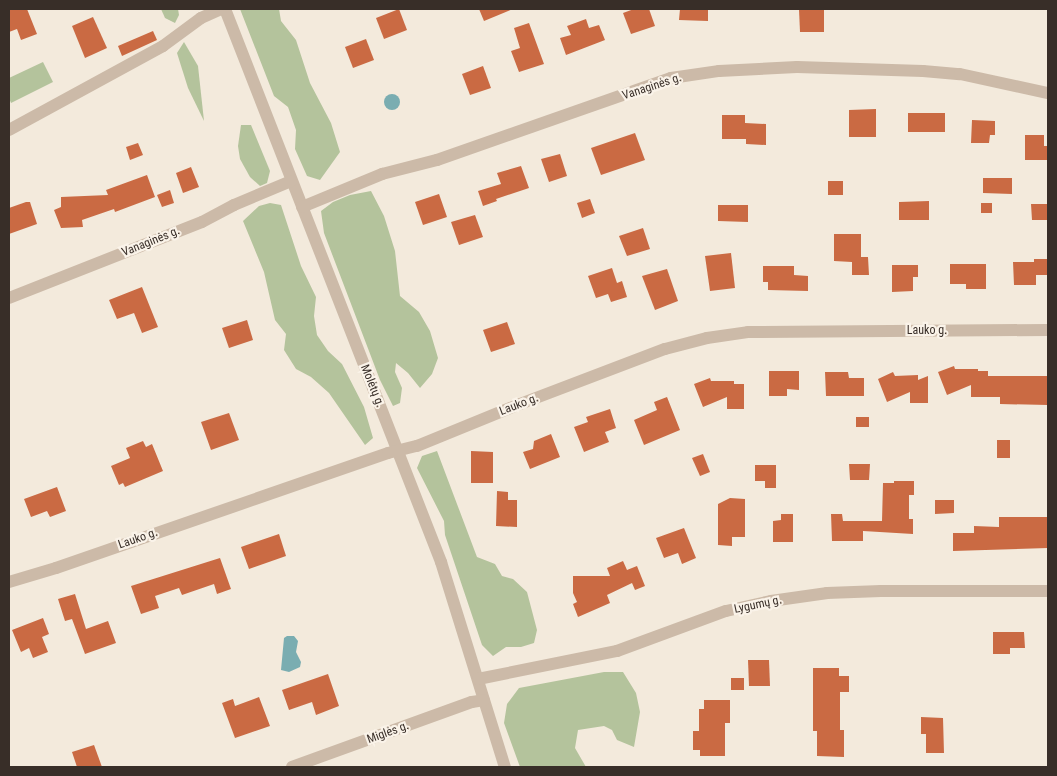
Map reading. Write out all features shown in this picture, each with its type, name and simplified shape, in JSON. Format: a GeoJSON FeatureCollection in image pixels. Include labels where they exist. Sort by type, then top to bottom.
{"type":"FeatureCollection","features":[{"type":"Feature","properties":{"kind":"street"},"geometry":{"type":"LineString","coordinates":[[9,130],[163,46],[201,18],[221,9]]}},
{"type":"Feature","properties":{"kind":"street","name":"Molėtų g."},"geometry":{"type":"LineString","coordinates":[[225,9],[441,562],[504,767]]}},
{"type":"Feature","properties":{"kind":"street","name":"Vanaginės g."},"geometry":{"type":"LineString","coordinates":[[302,207],[382,174],[437,160],[681,77],[719,71],[797,67],[922,71],[960,74],[1048,93]]}},
{"type":"Feature","properties":{"kind":"street","name":"Vanaginės g."},"geometry":{"type":"LineString","coordinates":[[9,298],[202,222],[234,205],[291,181]]}},
{"type":"Feature","properties":{"kind":"street","name":"Lauko g."},"geometry":{"type":"LineString","coordinates":[[9,582],[65,565],[388,453],[417,446],[514,406],[665,349],[707,338],[748,332],[1048,330]]}},
{"type":"Feature","properties":{"kind":"street","name":"Lygumų g."},"geometry":{"type":"LineString","coordinates":[[478,679],[617,651],[726,611],[771,601],[827,593],[881,591],[1048,591]]}},
{"type":"Feature","properties":{"kind":"street","name":"Miglės g."},"geometry":{"type":"LineString","coordinates":[[292,767],[472,702],[484,700]]}},
{"type":"Feature","properties":{"kind":"green space"},"geometry":{"type":"Polygon","coordinates":[[[161,9],[178,9],[179,15],[175,23],[165,18],[161,9]]]}},
{"type":"Feature","properties":{"kind":"green space"},"geometry":{"type":"Polygon","coordinates":[[[240,9],[279,9],[281,21],[296,40],[310,83],[331,123],[340,152],[320,180],[307,176],[295,149],[296,130],[288,107],[274,96],[240,9]]]}},
{"type":"Feature","properties":{"kind":"green space"},"geometry":{"type":"Polygon","coordinates":[[[184,42],[198,66],[204,121],[188,88],[177,53],[184,42]]]}},
{"type":"Feature","properties":{"kind":"green space"},"geometry":{"type":"Polygon","coordinates":[[[43,62],[53,82],[11,103],[9,98],[9,78],[43,62]]]}},
{"type":"Feature","properties":{"kind":"green space"},"geometry":{"type":"Polygon","coordinates":[[[241,125],[251,125],[270,171],[267,183],[260,186],[250,177],[240,159],[238,146],[241,125]]]}},
{"type":"Feature","properties":{"kind":"green space"},"geometry":{"type":"Polygon","coordinates":[[[371,191],[384,216],[395,251],[400,296],[419,312],[430,331],[438,358],[432,374],[420,388],[408,373],[396,363],[395,372],[402,388],[400,403],[393,406],[380,380],[324,233],[321,211],[333,202],[350,195],[371,191]]]}},
{"type":"Feature","properties":{"kind":"green space"},"geometry":{"type":"Polygon","coordinates":[[[270,203],[281,205],[301,266],[316,297],[314,316],[317,335],[328,351],[342,364],[364,407],[373,438],[365,445],[329,393],[311,377],[296,369],[284,350],[286,334],[275,320],[264,272],[243,221],[259,206],[270,203]]]}},
{"type":"Feature","properties":{"kind":"green space"},"geometry":{"type":"Polygon","coordinates":[[[437,451],[477,557],[495,564],[502,576],[513,579],[527,592],[537,630],[534,643],[521,647],[506,647],[493,656],[482,645],[445,535],[444,521],[417,468],[422,456],[437,451]]]}},
{"type":"Feature","properties":{"kind":"green space"},"geometry":{"type":"Polygon","coordinates":[[[604,672],[623,672],[636,693],[640,712],[634,747],[617,740],[612,730],[604,726],[578,730],[575,748],[586,767],[520,767],[504,723],[507,704],[519,688],[604,672]]]}},
{"type":"Feature","properties":{"kind":"water"},"geometry":{"type":"Polygon","coordinates":[[[392,94],[400,102],[392,110],[384,102],[392,94]]]}},
{"type":"Feature","properties":{"kind":"water"},"geometry":{"type":"Polygon","coordinates":[[[294,636],[298,641],[296,652],[301,662],[300,667],[289,672],[281,670],[284,638],[294,636]]]}},
{"type":"Feature","properties":{"kind":"building"},"geometry":{"type":"Polygon","coordinates":[[[9,9],[27,9],[37,34],[21,40],[17,29],[9,32],[9,9]]]}},
{"type":"Feature","properties":{"kind":"building"},"geometry":{"type":"Polygon","coordinates":[[[399,9],[407,30],[384,39],[376,18],[399,9]]]}},
{"type":"Feature","properties":{"kind":"building"},"geometry":{"type":"Polygon","coordinates":[[[479,9],[513,9],[484,21],[479,9]]]}},
{"type":"Feature","properties":{"kind":"building"},"geometry":{"type":"Polygon","coordinates":[[[634,9],[649,9],[655,26],[631,34],[623,13],[634,9]]]}},
{"type":"Feature","properties":{"kind":"building"},"geometry":{"type":"Polygon","coordinates":[[[680,9],[708,9],[708,21],[679,20],[680,9]]]}},
{"type":"Feature","properties":{"kind":"building"},"geometry":{"type":"Polygon","coordinates":[[[799,9],[824,9],[824,32],[800,32],[799,9]]]}},
{"type":"Feature","properties":{"kind":"building"},"geometry":{"type":"Polygon","coordinates":[[[93,17],[107,48],[85,58],[72,26],[93,17]]]}},
{"type":"Feature","properties":{"kind":"building"},"geometry":{"type":"Polygon","coordinates":[[[586,19],[589,28],[599,25],[605,40],[566,55],[560,38],[571,35],[567,26],[586,19]]]}},
{"type":"Feature","properties":{"kind":"building"},"geometry":{"type":"Polygon","coordinates":[[[529,23],[544,64],[519,72],[511,51],[520,48],[514,28],[529,23]]]}},
{"type":"Feature","properties":{"kind":"building"},"geometry":{"type":"Polygon","coordinates":[[[153,31],[157,40],[122,56],[118,46],[153,31]]]}},
{"type":"Feature","properties":{"kind":"building"},"geometry":{"type":"Polygon","coordinates":[[[366,39],[374,60],[353,68],[345,47],[366,39]]]}},
{"type":"Feature","properties":{"kind":"building"},"geometry":{"type":"Polygon","coordinates":[[[483,66],[491,88],[470,95],[462,74],[483,66]]]}},
{"type":"Feature","properties":{"kind":"building"},"geometry":{"type":"Polygon","coordinates":[[[876,109],[876,137],[849,137],[849,110],[876,109]]]}},
{"type":"Feature","properties":{"kind":"building"},"geometry":{"type":"Polygon","coordinates":[[[908,113],[945,113],[945,132],[908,132],[908,113]]]}},
{"type":"Feature","properties":{"kind":"building"},"geometry":{"type":"Polygon","coordinates":[[[722,115],[745,115],[745,123],[766,124],[766,145],[746,144],[746,139],[722,139],[722,115]]]}},
{"type":"Feature","properties":{"kind":"building"},"geometry":{"type":"Polygon","coordinates":[[[972,120],[995,121],[995,135],[990,135],[989,143],[971,143],[972,120]]]}},
{"type":"Feature","properties":{"kind":"building"},"geometry":{"type":"Polygon","coordinates":[[[635,133],[645,160],[601,175],[591,148],[635,133]]]}},
{"type":"Feature","properties":{"kind":"building"},"geometry":{"type":"Polygon","coordinates":[[[1025,135],[1044,135],[1044,146],[1048,146],[1048,160],[1025,160],[1025,135]]]}},
{"type":"Feature","properties":{"kind":"building"},"geometry":{"type":"Polygon","coordinates":[[[138,143],[143,155],[130,160],[126,147],[138,143]]]}},
{"type":"Feature","properties":{"kind":"building"},"geometry":{"type":"Polygon","coordinates":[[[560,154],[567,176],[549,182],[541,159],[560,154]]]}},
{"type":"Feature","properties":{"kind":"building"},"geometry":{"type":"Polygon","coordinates":[[[521,166],[529,188],[496,199],[497,201],[483,206],[478,191],[501,184],[497,173],[521,166]]]}},
{"type":"Feature","properties":{"kind":"building"},"geometry":{"type":"Polygon","coordinates":[[[191,167],[199,187],[183,193],[176,173],[191,167]]]}},
{"type":"Feature","properties":{"kind":"building"},"geometry":{"type":"Polygon","coordinates":[[[147,175],[155,197],[115,212],[114,209],[82,220],[83,227],[61,228],[54,210],[61,207],[61,197],[108,195],[106,190],[147,175]]]}},
{"type":"Feature","properties":{"kind":"building"},"geometry":{"type":"Polygon","coordinates":[[[983,178],[1012,178],[1012,194],[983,193],[983,178]]]}},
{"type":"Feature","properties":{"kind":"building"},"geometry":{"type":"Polygon","coordinates":[[[828,181],[843,181],[843,195],[828,195],[828,181]]]}},
{"type":"Feature","properties":{"kind":"building"},"geometry":{"type":"Polygon","coordinates":[[[170,190],[174,203],[162,207],[157,195],[170,190]]]}},
{"type":"Feature","properties":{"kind":"building"},"geometry":{"type":"Polygon","coordinates":[[[439,194],[447,217],[423,225],[415,202],[439,194]]]}},
{"type":"Feature","properties":{"kind":"building"},"geometry":{"type":"Polygon","coordinates":[[[590,199],[595,213],[582,218],[577,203],[590,199]]]}},
{"type":"Feature","properties":{"kind":"building"},"geometry":{"type":"Polygon","coordinates":[[[929,201],[929,220],[899,220],[899,202],[929,201]]]}},
{"type":"Feature","properties":{"kind":"building"},"geometry":{"type":"Polygon","coordinates":[[[30,202],[37,224],[9,234],[9,208],[30,202]]]}},
{"type":"Feature","properties":{"kind":"building"},"geometry":{"type":"Polygon","coordinates":[[[981,203],[992,203],[992,213],[981,213],[981,203]]]}},
{"type":"Feature","properties":{"kind":"building"},"geometry":{"type":"Polygon","coordinates":[[[1031,204],[1048,204],[1048,220],[1032,220],[1031,204]]]}},
{"type":"Feature","properties":{"kind":"building"},"geometry":{"type":"Polygon","coordinates":[[[718,205],[748,205],[748,222],[718,221],[718,205]]]}},
{"type":"Feature","properties":{"kind":"building"},"geometry":{"type":"Polygon","coordinates":[[[475,215],[483,237],[459,245],[451,222],[475,215]]]}},
{"type":"Feature","properties":{"kind":"building"},"geometry":{"type":"Polygon","coordinates":[[[643,228],[650,249],[627,256],[619,236],[643,228]]]}},
{"type":"Feature","properties":{"kind":"building"},"geometry":{"type":"Polygon","coordinates":[[[834,234],[861,234],[861,257],[868,257],[869,275],[852,275],[852,262],[834,261],[834,234]]]}},
{"type":"Feature","properties":{"kind":"building"},"geometry":{"type":"Polygon","coordinates":[[[731,253],[735,288],[710,291],[705,256],[731,253]]]}},
{"type":"Feature","properties":{"kind":"building"},"geometry":{"type":"Polygon","coordinates":[[[1034,259],[1048,259],[1048,275],[1036,275],[1036,285],[1014,285],[1013,262],[1034,262],[1034,259]]]}},
{"type":"Feature","properties":{"kind":"building"},"geometry":{"type":"Polygon","coordinates":[[[950,264],[986,264],[986,289],[966,289],[966,284],[950,284],[950,264]]]}},
{"type":"Feature","properties":{"kind":"building"},"geometry":{"type":"Polygon","coordinates":[[[892,265],[918,265],[918,277],[913,277],[913,291],[892,292],[892,265]]]}},
{"type":"Feature","properties":{"kind":"building"},"geometry":{"type":"Polygon","coordinates":[[[763,266],[794,266],[794,275],[808,276],[808,291],[768,290],[768,282],[763,282],[763,266]]]}},
{"type":"Feature","properties":{"kind":"building"},"geometry":{"type":"Polygon","coordinates":[[[612,268],[617,283],[622,281],[627,297],[611,302],[608,294],[596,298],[588,276],[612,268]]]}},
{"type":"Feature","properties":{"kind":"building"},"geometry":{"type":"Polygon","coordinates":[[[667,269],[678,301],[655,310],[642,276],[667,269]]]}},
{"type":"Feature","properties":{"kind":"building"},"geometry":{"type":"Polygon","coordinates":[[[142,287],[158,327],[142,333],[134,313],[117,319],[109,300],[142,287]]]}},
{"type":"Feature","properties":{"kind":"building"},"geometry":{"type":"Polygon","coordinates":[[[247,320],[253,340],[229,348],[222,328],[247,320]]]}},
{"type":"Feature","properties":{"kind":"building"},"geometry":{"type":"Polygon","coordinates":[[[507,322],[515,344],[491,352],[483,330],[507,322]]]}},
{"type":"Feature","properties":{"kind":"building"},"geometry":{"type":"Polygon","coordinates":[[[954,366],[955,369],[988,371],[988,376],[1047,376],[1048,405],[1000,404],[1000,397],[971,397],[971,385],[947,395],[938,372],[954,366]]]}},
{"type":"Feature","properties":{"kind":"building"},"geometry":{"type":"Polygon","coordinates":[[[769,371],[799,371],[799,390],[787,389],[787,396],[769,396],[769,371]]]}},
{"type":"Feature","properties":{"kind":"building"},"geometry":{"type":"Polygon","coordinates":[[[825,372],[848,372],[849,378],[864,378],[864,396],[826,396],[825,372]]]}},
{"type":"Feature","properties":{"kind":"building"},"geometry":{"type":"Polygon","coordinates":[[[893,372],[895,376],[918,375],[918,380],[928,376],[928,403],[910,403],[910,392],[887,402],[878,379],[893,372]]]}},
{"type":"Feature","properties":{"kind":"building"},"geometry":{"type":"Polygon","coordinates":[[[710,378],[711,381],[734,381],[734,384],[744,384],[744,409],[727,409],[727,397],[703,407],[694,384],[710,378]]]}},
{"type":"Feature","properties":{"kind":"building"},"geometry":{"type":"Polygon","coordinates":[[[667,397],[680,430],[644,445],[634,420],[657,410],[654,402],[667,397]]]}},
{"type":"Feature","properties":{"kind":"building"},"geometry":{"type":"Polygon","coordinates":[[[610,409],[616,428],[605,432],[609,442],[584,452],[574,427],[588,422],[586,417],[610,409]]]}},
{"type":"Feature","properties":{"kind":"building"},"geometry":{"type":"Polygon","coordinates":[[[229,413],[239,440],[211,450],[201,422],[229,413]]]}},
{"type":"Feature","properties":{"kind":"building"},"geometry":{"type":"Polygon","coordinates":[[[856,417],[869,417],[869,427],[856,427],[856,417]]]}},
{"type":"Feature","properties":{"kind":"building"},"geometry":{"type":"Polygon","coordinates":[[[551,434],[560,457],[530,469],[523,452],[533,449],[534,441],[551,434]]]}},
{"type":"Feature","properties":{"kind":"building"},"geometry":{"type":"Polygon","coordinates":[[[997,440],[1010,440],[1010,458],[997,458],[997,440]]]}},
{"type":"Feature","properties":{"kind":"building"},"geometry":{"type":"Polygon","coordinates":[[[143,441],[146,447],[152,444],[163,471],[125,487],[123,483],[119,485],[111,466],[130,458],[126,448],[143,441]]]}},
{"type":"Feature","properties":{"kind":"building"},"geometry":{"type":"Polygon","coordinates":[[[471,451],[493,452],[493,483],[471,483],[471,451]]]}},
{"type":"Feature","properties":{"kind":"building"},"geometry":{"type":"Polygon","coordinates":[[[703,454],[710,472],[700,476],[692,458],[703,454]]]}},
{"type":"Feature","properties":{"kind":"building"},"geometry":{"type":"Polygon","coordinates":[[[849,464],[870,464],[869,480],[850,480],[849,464]]]}},
{"type":"Feature","properties":{"kind":"building"},"geometry":{"type":"Polygon","coordinates":[[[755,465],[776,465],[776,488],[765,488],[765,481],[755,481],[755,465]]]}},
{"type":"Feature","properties":{"kind":"building"},"geometry":{"type":"Polygon","coordinates":[[[894,481],[914,481],[914,495],[909,495],[909,519],[913,519],[913,534],[863,531],[863,541],[832,541],[831,514],[842,514],[843,521],[882,521],[883,483],[894,483],[894,481]]]}},
{"type":"Feature","properties":{"kind":"building"},"geometry":{"type":"Polygon","coordinates":[[[57,487],[66,511],[50,517],[47,511],[31,517],[24,499],[57,487]]]}},
{"type":"Feature","properties":{"kind":"building"},"geometry":{"type":"Polygon","coordinates":[[[497,491],[508,492],[508,500],[517,500],[517,527],[496,526],[497,491]]]}},
{"type":"Feature","properties":{"kind":"building"},"geometry":{"type":"Polygon","coordinates":[[[730,498],[745,499],[745,537],[732,537],[732,546],[718,545],[718,504],[730,498]]]}},
{"type":"Feature","properties":{"kind":"building"},"geometry":{"type":"Polygon","coordinates":[[[935,500],[954,500],[954,513],[935,514],[935,500]]]}},
{"type":"Feature","properties":{"kind":"building"},"geometry":{"type":"Polygon","coordinates":[[[781,514],[793,514],[793,542],[773,542],[773,521],[781,520],[781,514]]]}},
{"type":"Feature","properties":{"kind":"building"},"geometry":{"type":"Polygon","coordinates":[[[999,517],[1048,517],[1048,548],[953,551],[953,533],[974,533],[974,526],[999,527],[999,517]]]}},
{"type":"Feature","properties":{"kind":"building"},"geometry":{"type":"Polygon","coordinates":[[[684,528],[696,558],[682,564],[678,553],[664,558],[656,538],[684,528]]]}},
{"type":"Feature","properties":{"kind":"building"},"geometry":{"type":"Polygon","coordinates":[[[279,534],[286,556],[249,569],[241,547],[279,534]]]}},
{"type":"Feature","properties":{"kind":"building"},"geometry":{"type":"Polygon","coordinates":[[[220,558],[231,589],[217,594],[214,584],[182,595],[179,588],[155,596],[159,608],[141,614],[131,586],[220,558]]]}},
{"type":"Feature","properties":{"kind":"building"},"geometry":{"type":"Polygon","coordinates":[[[623,561],[627,570],[637,566],[645,586],[635,590],[632,583],[607,595],[610,603],[578,617],[573,604],[577,602],[573,593],[573,576],[610,576],[607,568],[623,561]]]}},
{"type":"Feature","properties":{"kind":"building"},"geometry":{"type":"Polygon","coordinates":[[[75,594],[86,629],[108,621],[116,643],[85,654],[72,619],[65,621],[58,599],[75,594]]]}},
{"type":"Feature","properties":{"kind":"building"},"geometry":{"type":"Polygon","coordinates":[[[43,618],[49,634],[42,637],[48,652],[33,658],[29,648],[21,652],[12,630],[43,618]]]}},
{"type":"Feature","properties":{"kind":"building"},"geometry":{"type":"Polygon","coordinates":[[[993,632],[1024,632],[1025,648],[1010,648],[1010,654],[993,654],[993,632]]]}},
{"type":"Feature","properties":{"kind":"building"},"geometry":{"type":"Polygon","coordinates":[[[748,660],[769,660],[770,686],[749,686],[748,660]]]}},
{"type":"Feature","properties":{"kind":"building"},"geometry":{"type":"Polygon","coordinates":[[[813,668],[839,668],[839,676],[849,676],[849,692],[840,692],[840,730],[844,730],[844,757],[817,756],[817,731],[813,731],[813,668]]]}},
{"type":"Feature","properties":{"kind":"building"},"geometry":{"type":"Polygon","coordinates":[[[328,674],[339,706],[316,715],[312,702],[289,710],[282,690],[328,674]]]}},
{"type":"Feature","properties":{"kind":"building"},"geometry":{"type":"Polygon","coordinates":[[[731,678],[744,678],[744,690],[731,690],[731,678]]]}},
{"type":"Feature","properties":{"kind":"building"},"geometry":{"type":"Polygon","coordinates":[[[259,697],[270,726],[235,738],[222,703],[233,699],[235,706],[259,697]]]}},
{"type":"Feature","properties":{"kind":"building"},"geometry":{"type":"Polygon","coordinates":[[[704,700],[730,700],[730,723],[725,723],[725,756],[700,756],[700,750],[693,750],[693,731],[699,731],[699,709],[704,709],[704,700]]]}},
{"type":"Feature","properties":{"kind":"building"},"geometry":{"type":"Polygon","coordinates":[[[921,717],[943,718],[944,753],[926,753],[926,734],[921,734],[921,717]]]}},
{"type":"Feature","properties":{"kind":"building"},"geometry":{"type":"Polygon","coordinates":[[[94,745],[102,767],[77,767],[72,752],[94,745]]]}}]}
